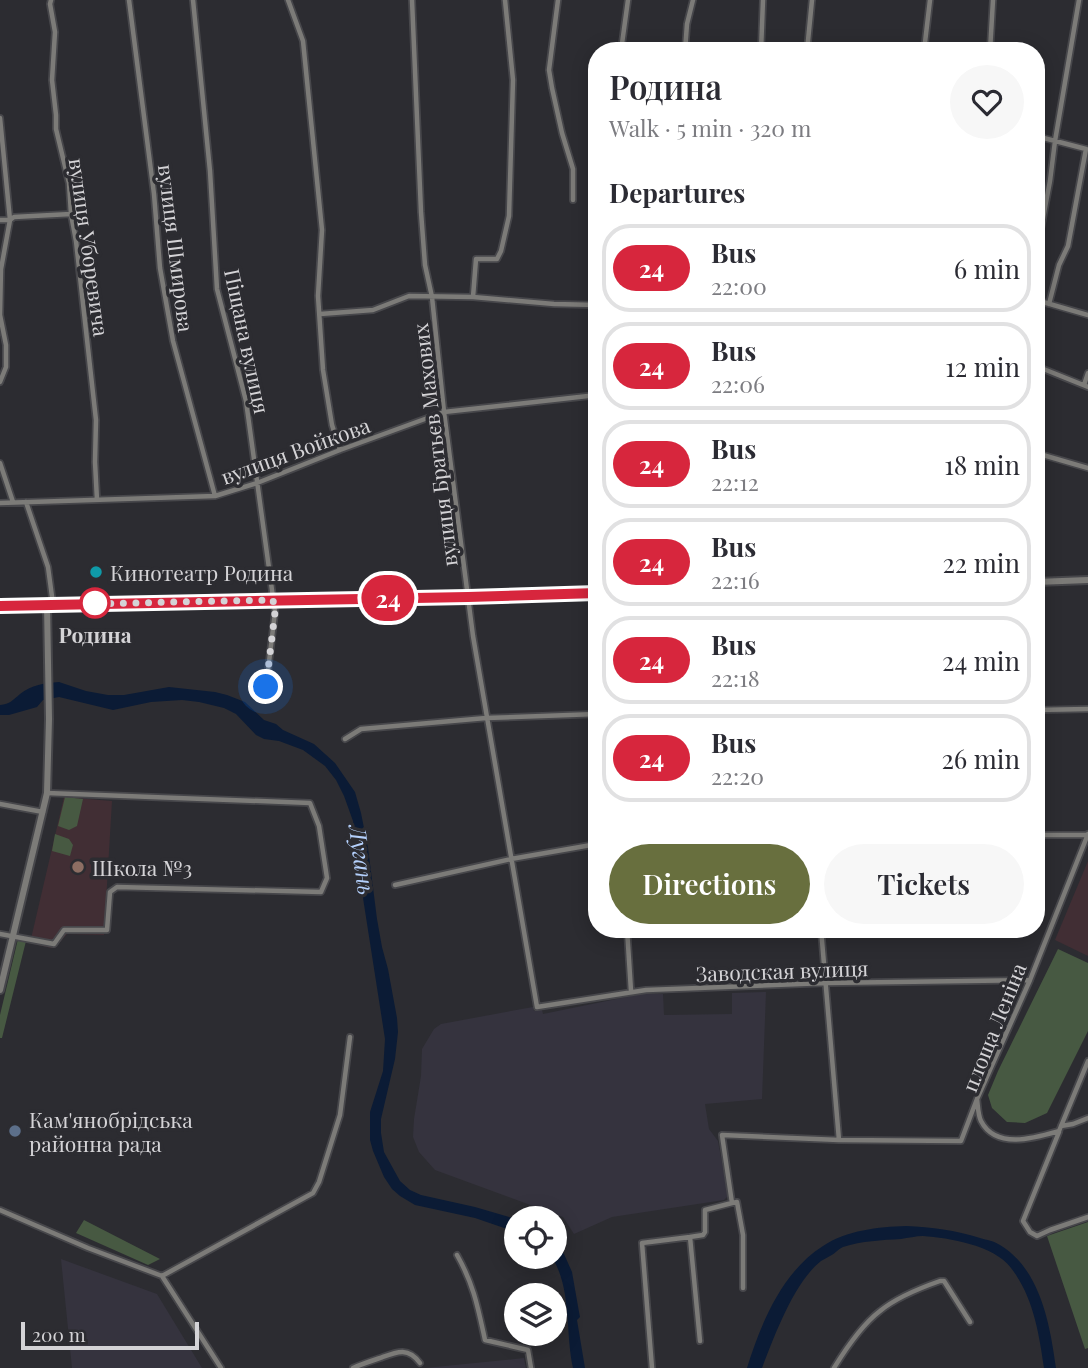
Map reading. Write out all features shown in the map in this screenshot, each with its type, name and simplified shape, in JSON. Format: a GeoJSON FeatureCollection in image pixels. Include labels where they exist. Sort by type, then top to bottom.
{"type":"FeatureCollection","features":[{"type":"Feature","properties":{"kind":"street","name":"вулиця Уборевича"},"geometry":{"type":"LineString","coordinates":[[51,0],[55,32],[52,80],[56,129],[69,183],[96,420],[97,500]]}},
{"type":"Feature","properties":{"kind":"street","name":"вулиця Шмирова"},"geometry":{"type":"LineString","coordinates":[[129,0],[162,280],[173,341],[215,496]]}},
{"type":"Feature","properties":{"kind":"street","name":"Піщана вулиця"},"geometry":{"type":"LineString","coordinates":[[193,0],[210,171],[217,289],[246,401],[275,612],[266,687]]}},
{"type":"Feature","properties":{"kind":"street","name":"вулиця Братьєв Махових"},"geometry":{"type":"LineString","coordinates":[[412,0],[425,265],[432,297],[444,412],[486,718],[537,1007]]}},
{"type":"Feature","properties":{"kind":"street"},"geometry":{"type":"LineString","coordinates":[[473,297],[476,259],[497,259],[509,216],[513,80],[505,0]]}},
{"type":"Feature","properties":{"kind":"street"},"geometry":{"type":"LineString","coordinates":[[558,0],[550,70],[559,122],[573,169],[573,200]]}},
{"type":"Feature","properties":{"kind":"street"},"geometry":{"type":"LineString","coordinates":[[622,42],[628,0]]}},
{"type":"Feature","properties":{"kind":"street"},"geometry":{"type":"LineString","coordinates":[[686,42],[693,0]]}},
{"type":"Feature","properties":{"kind":"street"},"geometry":{"type":"LineString","coordinates":[[761,42],[763,0]]}},
{"type":"Feature","properties":{"kind":"street"},"geometry":{"type":"LineString","coordinates":[[808,42],[812,0]]}},
{"type":"Feature","properties":{"kind":"street"},"geometry":{"type":"LineString","coordinates":[[925,42],[930,0]]}},
{"type":"Feature","properties":{"kind":"street"},"geometry":{"type":"LineString","coordinates":[[991,42],[993,0]]}},
{"type":"Feature","properties":{"kind":"street"},"geometry":{"type":"LineString","coordinates":[[1045,208],[1079,0]]}},
{"type":"Feature","properties":{"kind":"street"},"geometry":{"type":"LineString","coordinates":[[290,2],[303,41],[322,230],[318,296],[323,370],[332,425],[340,450]]}},
{"type":"Feature","properties":{"kind":"street"},"geometry":{"type":"LineString","coordinates":[[0,118],[10,220],[1,269],[0,315],[6,345],[6,367],[0,382]]}},
{"type":"Feature","properties":{"kind":"street"},"geometry":{"type":"LineString","coordinates":[[1045,138],[1087,148],[1068,246],[1059,265],[1049,304]]}},
{"type":"Feature","properties":{"kind":"street"},"geometry":{"type":"LineString","coordinates":[[0,220],[71,214]]}},
{"type":"Feature","properties":{"kind":"street"},"geometry":{"type":"LineString","coordinates":[[320,314],[373,310],[410,296],[588,305]]}},
{"type":"Feature","properties":{"kind":"street"},"geometry":{"type":"LineString","coordinates":[[1045,303],[1088,315]]}},
{"type":"Feature","properties":{"kind":"street"},"geometry":{"type":"LineString","coordinates":[[1045,370],[1086,386],[1088,373]]}},
{"type":"Feature","properties":{"kind":"street","name":"вулиця Войкова"},"geometry":{"type":"LineString","coordinates":[[0,503],[215,496],[257,483],[444,412],[588,397]]}},
{"type":"Feature","properties":{"kind":"street"},"geometry":{"type":"LineString","coordinates":[[1045,456],[1088,468]]}},
{"type":"Feature","properties":{"kind":"street"},"geometry":{"type":"LineString","coordinates":[[0,463],[13,502]]}},
{"type":"Feature","properties":{"kind":"street"},"geometry":{"type":"LineString","coordinates":[[0,990],[47,793],[47,645],[50,605],[48,567],[26,502]]}},
{"type":"Feature","properties":{"kind":"street"},"geometry":{"type":"LineString","coordinates":[[1045,582],[1088,580]]}},
{"type":"Feature","properties":{"kind":"street"},"geometry":{"type":"LineString","coordinates":[[0,606],[588,593]]}},
{"type":"Feature","properties":{"kind":"street"},"geometry":{"type":"LineString","coordinates":[[1045,710],[1088,709]]}},
{"type":"Feature","properties":{"kind":"street"},"geometry":{"type":"LineString","coordinates":[[345,739],[361,729],[486,718],[588,714]]}},
{"type":"Feature","properties":{"kind":"street"},"geometry":{"type":"LineString","coordinates":[[0,934],[54,944],[64,930],[107,930],[110,892],[117,887],[321,891],[327,878],[319,826],[310,803],[47,793]]}},
{"type":"Feature","properties":{"kind":"street"},"geometry":{"type":"LineString","coordinates":[[0,804],[43,812]]}},
{"type":"Feature","properties":{"kind":"street"},"geometry":{"type":"LineString","coordinates":[[1045,835],[1088,834]]}},
{"type":"Feature","properties":{"kind":"street","name":"площа Леніна"},"geometry":{"type":"LineString","coordinates":[[1060,1128],[1033,1138],[999,1138],[980,1120],[977,1099],[1030,980],[1088,834]]}},
{"type":"Feature","properties":{"kind":"street"},"geometry":{"type":"LineString","coordinates":[[395,885],[511,859],[588,846]]}},
{"type":"Feature","properties":{"kind":"street"},"geometry":{"type":"LineString","coordinates":[[628,938],[631,992]]}},
{"type":"Feature","properties":{"kind":"street"},"geometry":{"type":"LineString","coordinates":[[822,938],[839,1140]]}},
{"type":"Feature","properties":{"kind":"street","name":"Заводская вулиця"},"geometry":{"type":"LineString","coordinates":[[537,1007],[631,992],[826,983],[1030,980]]}},
{"type":"Feature","properties":{"kind":"street"},"geometry":{"type":"LineString","coordinates":[[162,1276],[313,1193],[340,1115],[350,1037]]}},
{"type":"Feature","properties":{"kind":"street"},"geometry":{"type":"LineString","coordinates":[[1088,1061],[1023,1222],[1030,1232],[1037,1236],[1088,1217]]}},
{"type":"Feature","properties":{"kind":"street"},"geometry":{"type":"LineString","coordinates":[[732,1203],[722,1135],[961,1141],[977,1099]]}},
{"type":"Feature","properties":{"kind":"street"},"geometry":{"type":"LineString","coordinates":[[1060,1128],[1088,1118]]}},
{"type":"Feature","properties":{"kind":"street"},"geometry":{"type":"LineString","coordinates":[[652,1368],[642,1243],[703,1235],[705,1210],[737,1202],[743,1235],[743,1288]]}},
{"type":"Feature","properties":{"kind":"street"},"geometry":{"type":"LineString","coordinates":[[0,1210],[162,1276],[221,1368]]}},
{"type":"Feature","properties":{"kind":"street"},"geometry":{"type":"LineString","coordinates":[[690,1237],[700,1341]]}},
{"type":"Feature","properties":{"kind":"street"},"geometry":{"type":"LineString","coordinates":[[457,1255],[475,1294],[485,1340],[528,1350],[531,1368]]}},
{"type":"Feature","properties":{"kind":"street"},"geometry":{"type":"LineString","coordinates":[[834,1368],[870,1320],[882,1309],[912,1292],[940,1281],[944,1281],[970,1322]]}},
{"type":"Feature","properties":{"kind":"street"},"geometry":{"type":"LineString","coordinates":[[353,1368],[395,1352],[407,1352],[421,1363]]}},
{"type":"Feature","properties":{"kind":"shaded area","name":"Школа №3"},"geometry":{"type":"Polygon","coordinates":[[[64,797],[112,801],[104,935],[67,934],[55,948],[51,948],[30,943],[64,797]]]}},
{"type":"Feature","properties":{"kind":"shaded area"},"geometry":{"type":"Polygon","coordinates":[[[1088,861],[1088,956],[1055,940],[1088,861]]]}},
{"type":"Feature","properties":{"kind":"shaded area"},"geometry":{"type":"Polygon","coordinates":[[[766,992],[762,1099],[705,1104],[709,1129],[718,1141],[728,1196],[724,1200],[612,1217],[574,1234],[567,1223],[567,1206],[533,1206],[435,1170],[419,1152],[413,1137],[422,1049],[434,1029],[441,1024],[533,1007],[534,1011],[542,1010],[543,1014],[641,994],[663,994],[664,1015],[732,1014],[732,993],[766,992]]]}},
{"type":"Feature","properties":{"kind":"shaded area"},"geometry":{"type":"Polygon","coordinates":[[[61,1259],[157,1294],[202,1368],[72,1368],[61,1259]]]}},
{"type":"Feature","properties":{"kind":"shaded area"},"geometry":{"type":"Polygon","coordinates":[[[524,1358],[526,1368],[425,1368],[485,1362],[524,1358]]]}},
{"type":"Feature","properties":{"kind":"green space"},"geometry":{"type":"Polygon","coordinates":[[[65,797],[83,799],[77,826],[69,830],[58,826],[65,797]]]}},
{"type":"Feature","properties":{"kind":"green space"},"geometry":{"type":"Polygon","coordinates":[[[55,834],[69,839],[73,845],[70,856],[52,851],[55,834]]]}},
{"type":"Feature","properties":{"kind":"green space"},"geometry":{"type":"Polygon","coordinates":[[[18,939],[26,941],[0,1038],[0,1015],[18,939]]]}},
{"type":"Feature","properties":{"kind":"green space"},"geometry":{"type":"Polygon","coordinates":[[[1058,949],[1088,963],[1088,1031],[1047,1113],[1025,1123],[1007,1122],[992,1108],[988,1095],[1058,949]]]}},
{"type":"Feature","properties":{"kind":"green space"},"geometry":{"type":"Polygon","coordinates":[[[84,1220],[160,1259],[148,1265],[76,1233],[84,1220]]]}},
{"type":"Feature","properties":{"kind":"green space"},"geometry":{"type":"Polygon","coordinates":[[[1088,1222],[1088,1348],[1085,1349],[1047,1236],[1088,1222]]]}},
{"type":"Feature","properties":{"kind":"water","name":"Лугань"},"geometry":{"type":"Polygon","coordinates":[[[59,682],[108,695],[169,687],[227,695],[245,702],[264,720],[314,744],[335,763],[355,792],[361,813],[377,919],[397,1018],[395,1059],[381,1119],[384,1152],[400,1181],[410,1190],[504,1215],[504,1228],[475,1218],[415,1205],[392,1189],[373,1151],[370,1140],[370,1112],[383,1071],[385,1039],[353,821],[336,780],[325,766],[303,750],[256,735],[236,714],[199,702],[151,702],[113,710],[59,697],[43,700],[37,707],[0,715],[0,705],[38,685],[59,682]]]}},
{"type":"Feature","properties":{"kind":"water"},"geometry":{"type":"Polygon","coordinates":[[[906,1226],[943,1229],[971,1235],[995,1242],[1014,1256],[1025,1269],[1041,1300],[1056,1368],[1044,1368],[1030,1303],[1019,1279],[1003,1260],[970,1244],[923,1236],[850,1245],[821,1261],[811,1270],[794,1296],[762,1368],[747,1368],[766,1316],[785,1284],[809,1257],[823,1246],[852,1233],[906,1226]]]}},
{"type":"Feature","properties":{"kind":"water"},"geometry":{"type":"Polygon","coordinates":[[[567,1261],[572,1272],[585,1368],[573,1368],[567,1316],[567,1283],[563,1283],[558,1270],[567,1269],[567,1261]]]}},
{"type":"Feature","properties":{"kind":"bus line","name":"24"},"geometry":{"type":"LineString","coordinates":[[0,606],[588,593]]}},
{"type":"Feature","properties":{"kind":"place","name":"Кинотеатр Родина"},"geometry":{"type":"Point","coordinates":[96,572]}},
{"type":"Feature","properties":{"kind":"place","name":"Родина"},"geometry":{"type":"Point","coordinates":[95,603]}},
{"type":"Feature","properties":{"kind":"place","name":"Школа №3"},"geometry":{"type":"Point","coordinates":[78,867]}},
{"type":"Feature","properties":{"kind":"place","name":"Кам'янобрідська районна рада"},"geometry":{"type":"Point","coordinates":[15,1131]}},
{"type":"Feature","properties":{"kind":"route"},"geometry":{"type":"LineString","coordinates":[[95,603],[84,604],[273,600],[275,612],[266,687]]}}]}
